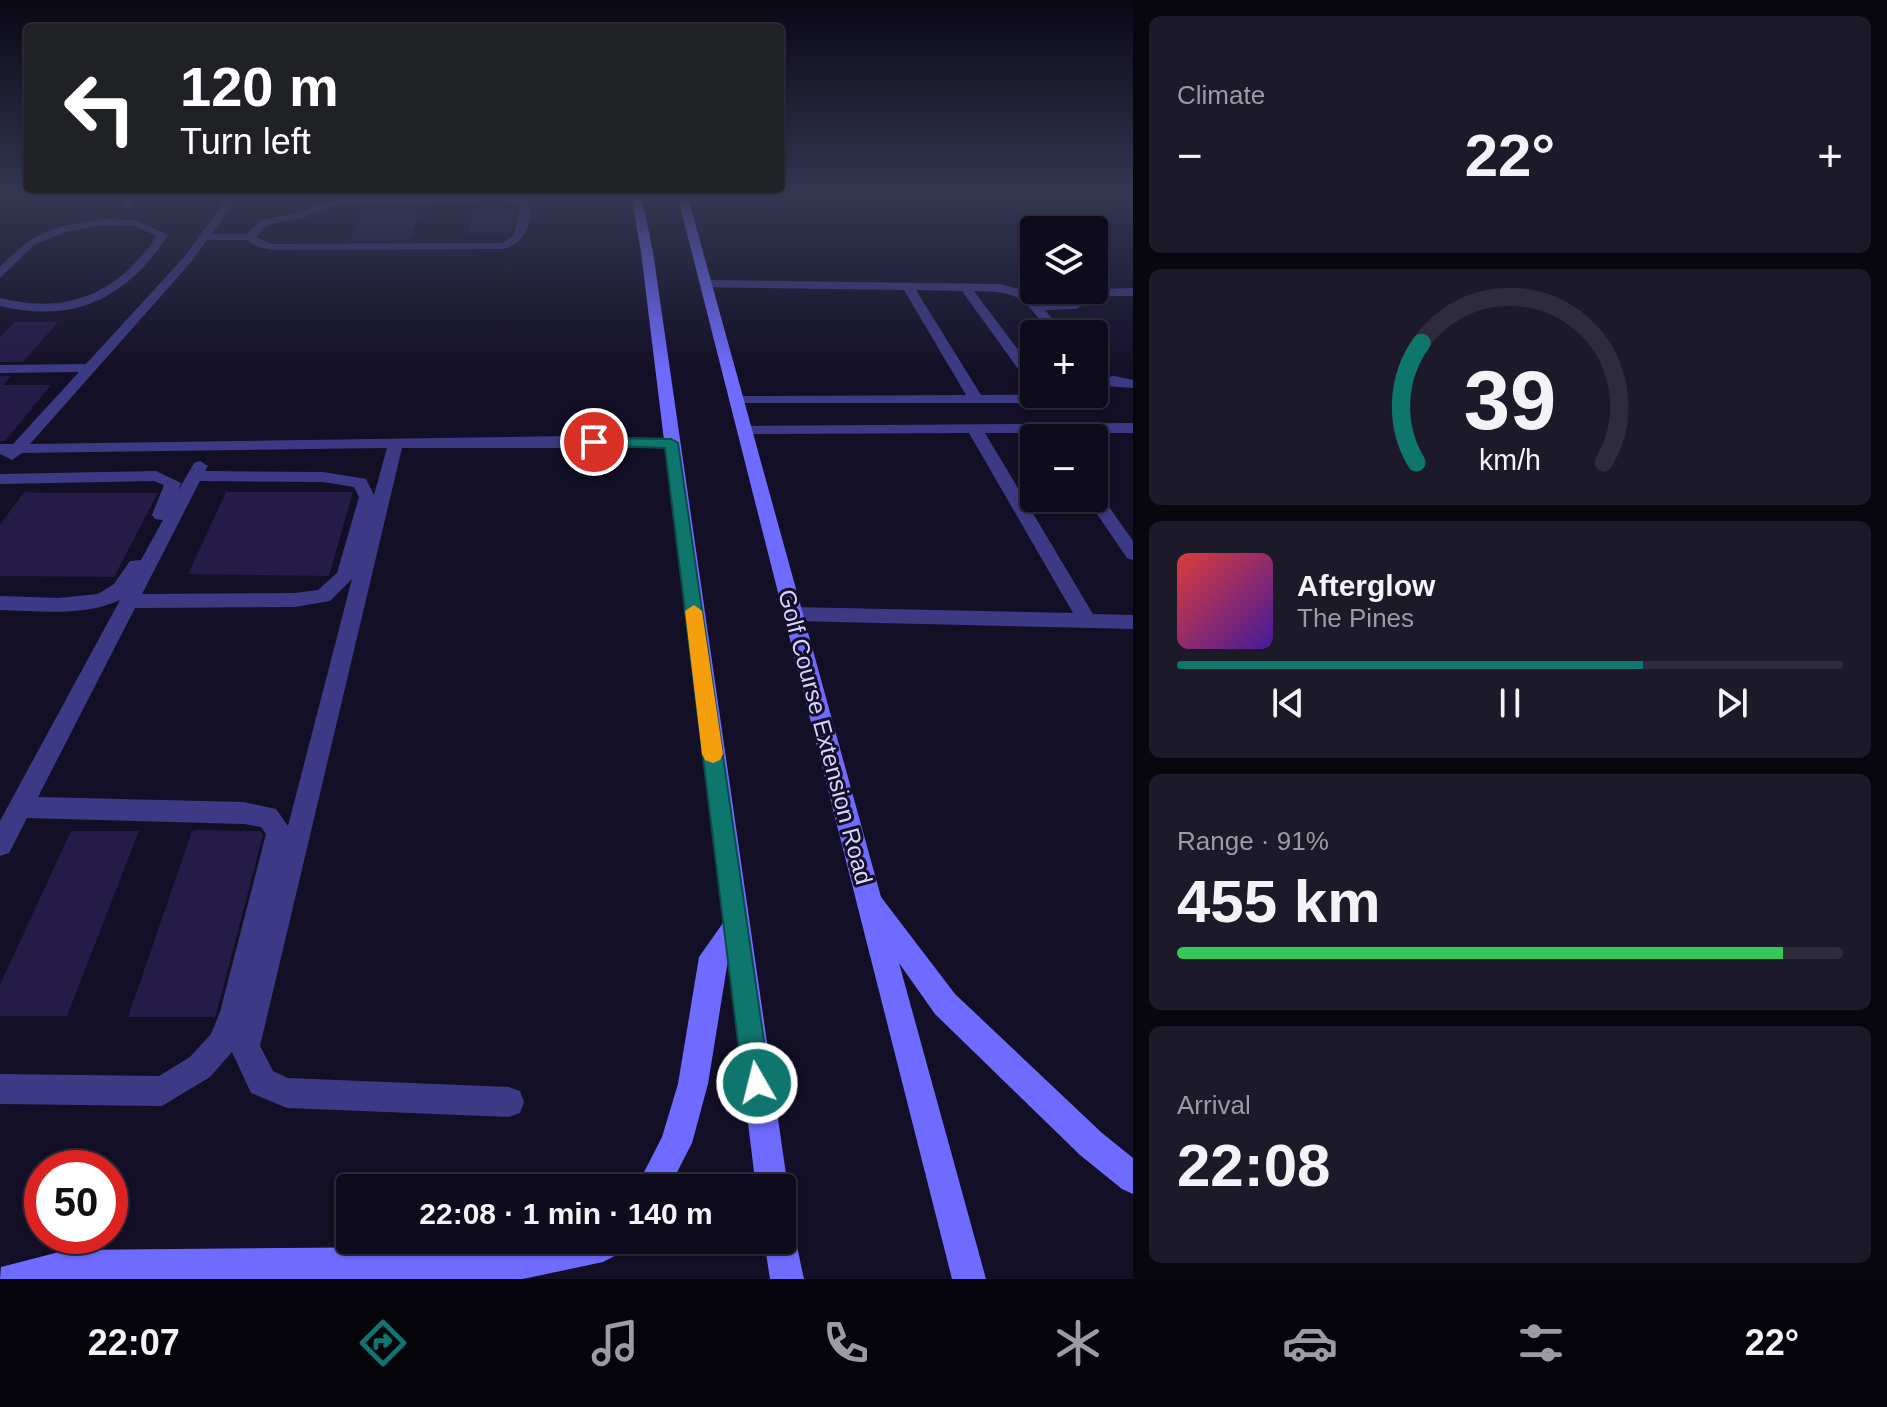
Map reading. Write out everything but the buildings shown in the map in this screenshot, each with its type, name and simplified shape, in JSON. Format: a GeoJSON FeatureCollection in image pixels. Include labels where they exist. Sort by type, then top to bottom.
{"type":"FeatureCollection","features":[{"type":"Feature","properties":{"kind":"main road"},"geometry":{"type":"LineString","coordinates":[[647,254],[770,1174]]}},
{"type":"Feature","properties":{"kind":"main road","name":"Golf Course Extension Road"},"geometry":{"type":"LineString","coordinates":[[698,254],[969,1279]]}},
{"type":"Feature","properties":{"kind":"main road"},"geometry":{"type":"LineString","coordinates":[[867,895],[945,1004],[1091,1144],[1133,1178]]}},
{"type":"Feature","properties":{"kind":"main road"},"geometry":{"type":"LineString","coordinates":[[659,1174],[676,1143],[693,1084],[713,957],[736,928]]}},
{"type":"Feature","properties":{"kind":"main road"},"geometry":{"type":"LineString","coordinates":[[13,1279],[67,1267],[519,1263],[561,1254]]}},
{"type":"Feature","properties":{"kind":"main road"},"geometry":{"type":"LineString","coordinates":[[783,1254],[787,1279]]}},
{"type":"Feature","properties":{"kind":"street"},"geometry":{"type":"LineString","coordinates":[[0,274],[20,254]]}},
{"type":"Feature","properties":{"kind":"street"},"geometry":{"type":"LineString","coordinates":[[159,259],[160,254]]}},
{"type":"Feature","properties":{"kind":"street"},"geometry":{"type":"LineString","coordinates":[[0,471],[8,449],[91,368],[192,254]]}},
{"type":"Feature","properties":{"kind":"street"},"geometry":{"type":"LineString","coordinates":[[0,302],[35,309],[70,306],[103,295],[159,259],[188,259]]}},
{"type":"Feature","properties":{"kind":"street"},"geometry":{"type":"LineString","coordinates":[[706,284],[965,287],[1018,291],[1047,320]]}},
{"type":"Feature","properties":{"kind":"street"},"geometry":{"type":"LineString","coordinates":[[907,286],[976,399]]}},
{"type":"Feature","properties":{"kind":"street"},"geometry":{"type":"LineString","coordinates":[[965,287],[1020,362]]}},
{"type":"Feature","properties":{"kind":"street"},"geometry":{"type":"LineString","coordinates":[[1036,307],[1075,305],[1087,294],[1098,292],[1133,292]]}},
{"type":"Feature","properties":{"kind":"street"},"geometry":{"type":"LineString","coordinates":[[0,369],[91,368]]}},
{"type":"Feature","properties":{"kind":"street"},"geometry":{"type":"LineString","coordinates":[[1108,380],[1133,384]]}},
{"type":"Feature","properties":{"kind":"street"},"geometry":{"type":"LineString","coordinates":[[736,400],[1020,397]]}},
{"type":"Feature","properties":{"kind":"street"},"geometry":{"type":"LineString","coordinates":[[744,429],[974,428],[1020,431]]}},
{"type":"Feature","properties":{"kind":"street"},"geometry":{"type":"LineString","coordinates":[[974,428],[1087,621]]}},
{"type":"Feature","properties":{"kind":"street"},"geometry":{"type":"LineString","coordinates":[[1108,430],[1132,429]]}},
{"type":"Feature","properties":{"kind":"street"},"geometry":{"type":"LineString","coordinates":[[8,449],[211,445],[395,446],[569,441],[671,443]]}},
{"type":"Feature","properties":{"kind":"street"},"geometry":{"type":"LineString","coordinates":[[0,845],[211,445]]}},
{"type":"Feature","properties":{"kind":"street"},"geometry":{"type":"LineString","coordinates":[[395,446],[245,1047],[262,1082],[287,1093],[509,1102]]}},
{"type":"Feature","properties":{"kind":"street"},"geometry":{"type":"LineString","coordinates":[[0,479],[156,476],[173,483],[170,497],[127,581],[111,596],[78,603],[0,603]]}},
{"type":"Feature","properties":{"kind":"street"},"geometry":{"type":"LineString","coordinates":[[131,601],[295,600],[323,596],[345,576],[367,497],[360,483],[323,477],[195,476]]}},
{"type":"Feature","properties":{"kind":"street"},"geometry":{"type":"LineString","coordinates":[[1104,512],[1133,554]]}},
{"type":"Feature","properties":{"kind":"street"},"geometry":{"type":"LineString","coordinates":[[793,614],[1133,622]]}},
{"type":"Feature","properties":{"kind":"street"},"geometry":{"type":"LineString","coordinates":[[0,1089],[162,1091],[200,1067],[221,1044],[234,1012],[279,832],[268,817],[244,813],[19,807]]}},
{"type":"Feature","properties":{"kind":"slow traffic"},"geometry":{"type":"LineString","coordinates":[[694,611],[713,754]]}},
{"type":"Feature","properties":{"kind":"route"},"geometry":{"type":"LineString","coordinates":[[594,442],[671,443],[757,1083]]}}]}
